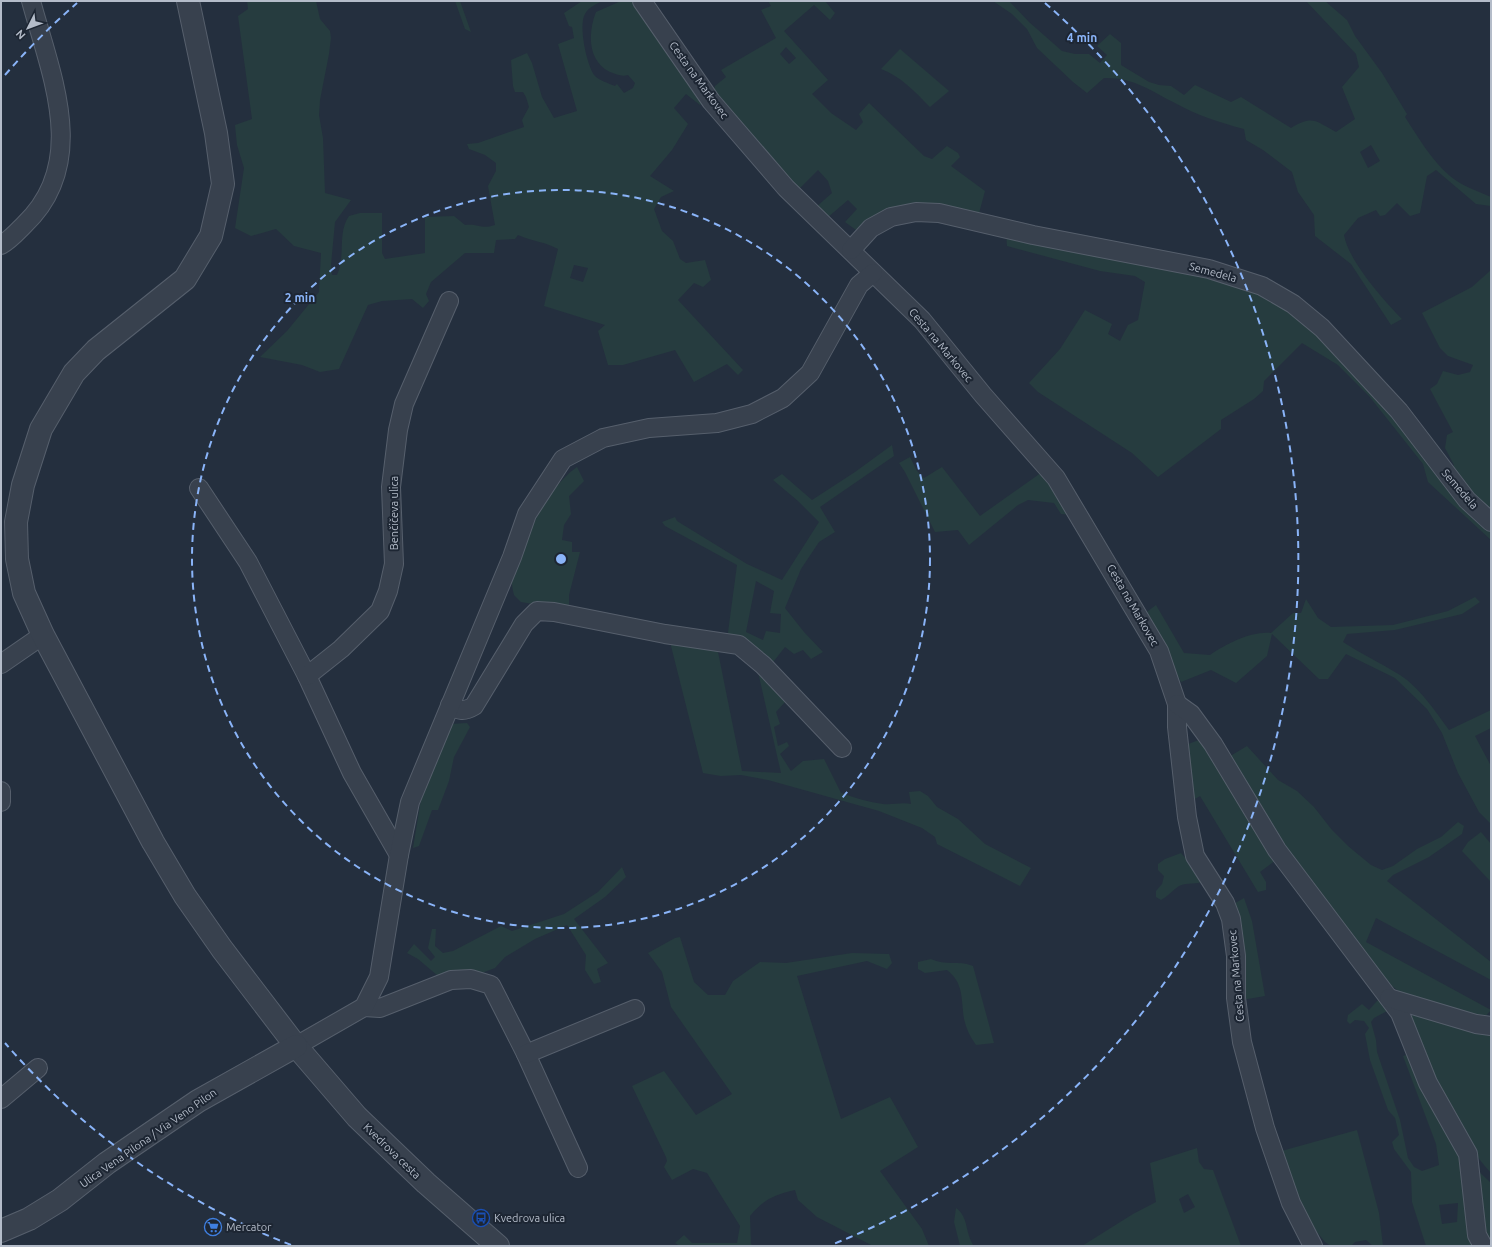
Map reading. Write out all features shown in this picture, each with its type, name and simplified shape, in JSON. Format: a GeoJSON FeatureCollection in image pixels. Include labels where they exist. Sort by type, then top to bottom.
{"type":"FeatureCollection","features":[{"type":"Feature","properties":{"kind":"street"},"geometry":{"type":"LineString","coordinates":[[1,245],[8,241],[37,213],[40,208],[53,185],[62,140],[59,105],[31,1]]}},
{"type":"Feature","properties":{"kind":"street","name":"Kvedrova cesta"},"geometry":{"type":"LineString","coordinates":[[188,1],[216,133],[223,184],[210,236],[185,279],[96,350],[79,367],[57,399],[41,429],[23,485],[16,522],[17,559],[24,593],[43,635],[153,842],[185,896],[226,955],[296,1046],[357,1117],[426,1183],[498,1246]]}},
{"type":"Feature","properties":{"kind":"street","name":"Cesta na Markovec"},"geometry":{"type":"LineString","coordinates":[[642,1],[711,101],[786,188],[922,320],[983,395],[1056,478],[1159,651],[1177,704],[1177,727],[1187,817],[1195,856],[1225,903],[1231,919],[1236,956],[1236,998],[1242,1042],[1265,1128],[1291,1203],[1313,1246]]}},
{"type":"Feature","properties":{"kind":"street","name":"Semedela"},"geometry":{"type":"LineString","coordinates":[[851,250],[871,228],[891,217],[916,212],[939,213],[1033,234],[1209,269],[1262,286],[1293,304],[1322,328],[1398,411],[1467,500],[1491,522]]}},
{"type":"Feature","properties":{"kind":"street"},"geometry":{"type":"LineString","coordinates":[[364,1007],[379,977],[398,855],[410,802],[512,557],[527,514],[562,459],[603,438],[649,428],[717,424],[752,414],[783,398],[810,373],[859,285],[873,273]]}},
{"type":"Feature","properties":{"kind":"street","name":"Benčičeva ulica"},"geometry":{"type":"LineString","coordinates":[[307,676],[341,649],[380,611],[388,590],[394,564],[392,487],[404,404],[450,301]]}},
{"type":"Feature","properties":{"kind":"street"},"geometry":{"type":"LineString","coordinates":[[199,488],[248,562],[307,676],[352,773],[398,855]]}},
{"type":"Feature","properties":{"kind":"street"},"geometry":{"type":"LineString","coordinates":[[450,705],[457,710],[466,711],[474,706],[524,624],[537,610],[665,634],[739,645],[764,665],[842,748]]}},
{"type":"Feature","properties":{"kind":"street"},"geometry":{"type":"LineString","coordinates":[[1,664],[43,635]]}},
{"type":"Feature","properties":{"kind":"street"},"geometry":{"type":"LineString","coordinates":[[1177,704],[1191,714],[1213,744],[1277,850],[1400,1013],[1428,1083],[1468,1154],[1477,1235],[1483,1246]]}},
{"type":"Feature","properties":{"kind":"street"},"geometry":{"type":"LineString","coordinates":[[1,791],[1,802]]}},
{"type":"Feature","properties":{"kind":"street"},"geometry":{"type":"LineString","coordinates":[[296,1046],[364,1007],[380,1008],[451,980],[471,979],[491,985],[526,1054],[578,1168]]}},
{"type":"Feature","properties":{"kind":"street"},"geometry":{"type":"LineString","coordinates":[[1389,998],[1476,1024],[1491,1026]]}},
{"type":"Feature","properties":{"kind":"street"},"geometry":{"type":"LineString","coordinates":[[526,1054],[635,1008]]}},
{"type":"Feature","properties":{"kind":"street","name":"Ulica Vena Pilona / Via Veno Pilon"},"geometry":{"type":"LineString","coordinates":[[1,1232],[29,1219],[60,1200],[107,1164],[198,1101],[296,1046]]}},
{"type":"Feature","properties":{"kind":"street"},"geometry":{"type":"LineString","coordinates":[[1,1099],[38,1068]]}},
{"type":"Feature","properties":{"kind":"green space"},"geometry":{"type":"Polygon","coordinates":[[[247,1],[316,1],[320,19],[330,31],[331,38],[329,54],[320,100],[319,115],[323,138],[325,193],[351,200],[335,222],[331,265],[332,275],[337,275],[340,268],[343,230],[349,216],[360,213],[382,213],[382,253],[385,259],[425,253],[425,217],[454,216],[465,225],[486,227],[495,225],[488,186],[496,171],[496,163],[485,155],[469,149],[467,144],[478,143],[524,127],[522,120],[529,107],[523,92],[515,92],[513,86],[511,60],[527,53],[532,63],[542,97],[554,118],[577,111],[558,44],[574,38],[572,27],[569,26],[564,13],[582,1],[602,1],[592,6],[585,14],[583,19],[582,27],[586,55],[592,71],[597,78],[615,86],[617,84],[624,93],[633,88],[635,83],[628,75],[626,76],[610,72],[602,67],[593,53],[591,37],[593,20],[596,12],[621,1],[634,1],[703,102],[700,105],[686,94],[674,108],[688,124],[672,150],[650,176],[674,191],[661,197],[654,209],[662,231],[673,241],[680,259],[686,263],[705,260],[711,280],[703,287],[694,283],[678,300],[743,370],[738,375],[727,364],[694,382],[675,350],[623,365],[608,365],[598,331],[605,325],[544,306],[558,249],[518,235],[515,239],[496,240],[494,253],[465,253],[431,282],[426,294],[429,301],[423,308],[412,299],[382,301],[368,305],[339,369],[320,372],[302,365],[260,357],[287,331],[319,292],[321,253],[294,246],[276,229],[251,236],[235,228],[244,168],[237,145],[235,125],[252,119],[238,16],[248,9],[247,1]],[[574,265],[570,278],[583,282],[588,268],[574,265]]]}},
{"type":"Feature","properties":{"kind":"green space"},"geometry":{"type":"Polygon","coordinates":[[[455,1],[460,1],[471,32],[465,29],[455,1]]]}},
{"type":"Feature","properties":{"kind":"green space"},"geometry":{"type":"Polygon","coordinates":[[[768,1],[825,1],[835,13],[830,20],[814,5],[784,31],[828,80],[812,94],[831,113],[856,130],[863,122],[859,114],[869,103],[924,156],[932,159],[947,146],[958,153],[960,157],[951,166],[985,191],[978,217],[872,219],[856,230],[845,222],[857,209],[848,200],[827,218],[815,208],[832,193],[828,181],[818,170],[797,191],[712,96],[715,86],[726,77],[721,70],[776,38],[761,10],[771,6],[768,1]],[[786,47],[780,54],[789,64],[796,58],[786,47]]]}},
{"type":"Feature","properties":{"kind":"green space"},"geometry":{"type":"Polygon","coordinates":[[[993,1],[1009,1],[1029,22],[1062,51],[1075,54],[1089,54],[1100,63],[1107,55],[1097,46],[1110,34],[1121,43],[1121,65],[1149,82],[1171,86],[1184,95],[1195,85],[1231,102],[1241,97],[1291,128],[1304,122],[1314,121],[1336,132],[1355,119],[1342,87],[1359,67],[1356,54],[1306,1],[1325,1],[1347,20],[1355,36],[1382,73],[1407,114],[1405,117],[1431,156],[1443,170],[1455,180],[1491,197],[1491,206],[1476,204],[1436,170],[1427,176],[1420,213],[1410,216],[1397,203],[1385,215],[1380,216],[1376,210],[1358,218],[1344,235],[1347,245],[1359,268],[1386,302],[1402,319],[1391,325],[1351,264],[1315,236],[1314,215],[1298,192],[1292,172],[1263,150],[1246,140],[1244,129],[1200,115],[1133,82],[1114,78],[1104,78],[1087,93],[1037,48],[1027,29],[1012,14],[993,1]],[[1371,145],[1360,152],[1368,168],[1380,161],[1371,145]]]}},
{"type":"Feature","properties":{"kind":"green space"},"geometry":{"type":"Polygon","coordinates":[[[900,49],[949,91],[930,107],[902,81],[889,72],[881,69],[900,49]]]}},
{"type":"Feature","properties":{"kind":"green space"},"geometry":{"type":"Polygon","coordinates":[[[1006,233],[1251,287],[1291,309],[1355,373],[1491,528],[1491,540],[1428,482],[1423,464],[1369,396],[1338,365],[1302,343],[1264,381],[1263,391],[1254,399],[1221,420],[1221,429],[1158,477],[1132,453],[1038,392],[1029,383],[1060,349],[1085,310],[1112,324],[1108,334],[1120,341],[1128,325],[1138,320],[1145,282],[1135,276],[1100,271],[1007,246],[1006,233]]]}},
{"type":"Feature","properties":{"kind":"green space"},"geometry":{"type":"Polygon","coordinates":[[[1491,270],[1491,516],[1451,468],[1454,465],[1445,448],[1447,435],[1453,432],[1430,389],[1437,384],[1443,371],[1458,375],[1470,372],[1473,365],[1448,356],[1440,348],[1422,313],[1472,287],[1491,270]]]}},
{"type":"Feature","properties":{"kind":"green space"},"geometry":{"type":"Polygon","coordinates":[[[892,445],[894,456],[820,507],[835,532],[819,542],[801,569],[785,608],[804,632],[823,652],[811,659],[803,650],[794,654],[785,647],[770,666],[727,640],[737,565],[665,526],[662,522],[675,517],[677,521],[747,564],[782,580],[819,522],[798,501],[773,480],[782,474],[812,500],[855,472],[892,445]],[[756,581],[746,632],[763,640],[766,631],[780,633],[781,614],[770,613],[774,591],[756,581]]]}},
{"type":"Feature","properties":{"kind":"green space"},"geometry":{"type":"Polygon","coordinates":[[[910,457],[917,471],[924,478],[942,467],[980,516],[1045,470],[1080,516],[1061,514],[1054,503],[1028,500],[1018,505],[969,545],[958,530],[935,532],[899,463],[910,457]]]}},
{"type":"Feature","properties":{"kind":"green space"},"geometry":{"type":"Polygon","coordinates":[[[577,467],[584,481],[569,496],[571,514],[564,525],[562,540],[572,542],[572,552],[580,552],[569,595],[569,610],[521,602],[514,595],[512,583],[522,550],[551,493],[563,479],[577,467]]]}},
{"type":"Feature","properties":{"kind":"green space"},"geometry":{"type":"Polygon","coordinates":[[[1475,597],[1480,602],[1462,614],[1395,630],[1347,634],[1343,642],[1407,680],[1427,700],[1449,730],[1491,710],[1491,728],[1475,736],[1491,766],[1491,824],[1479,812],[1458,773],[1442,733],[1427,709],[1395,678],[1346,654],[1328,679],[1319,679],[1272,634],[1267,656],[1236,683],[1211,670],[1181,682],[1144,614],[1156,605],[1184,653],[1210,655],[1247,636],[1271,633],[1293,613],[1301,613],[1306,599],[1318,618],[1331,627],[1393,625],[1448,611],[1475,597]]]}},
{"type":"Feature","properties":{"kind":"green space"},"geometry":{"type":"Polygon","coordinates":[[[670,642],[717,647],[742,771],[781,773],[756,663],[785,702],[776,712],[780,724],[774,727],[778,746],[787,742],[789,746],[780,754],[791,771],[803,761],[824,759],[841,793],[862,800],[883,804],[911,804],[909,792],[920,791],[928,796],[937,807],[958,819],[985,844],[1031,868],[1020,886],[937,844],[935,837],[922,828],[879,811],[768,780],[741,775],[721,776],[703,773],[670,642]]]}},
{"type":"Feature","properties":{"kind":"green space"},"geometry":{"type":"Polygon","coordinates":[[[467,723],[470,727],[454,757],[449,781],[438,810],[432,810],[419,846],[413,848],[423,787],[452,724],[467,723]]]}},
{"type":"Feature","properties":{"kind":"green space"},"geometry":{"type":"Polygon","coordinates":[[[1204,738],[1280,857],[1260,872],[1266,882],[1266,890],[1258,892],[1200,796],[1190,802],[1183,746],[1204,738]]]}},
{"type":"Feature","properties":{"kind":"green space"},"geometry":{"type":"Polygon","coordinates":[[[1247,746],[1278,780],[1297,791],[1314,807],[1332,830],[1348,846],[1371,865],[1382,870],[1393,866],[1417,849],[1441,837],[1458,822],[1464,826],[1462,834],[1429,857],[1393,875],[1387,881],[1491,962],[1491,980],[1376,918],[1366,942],[1491,1010],[1484,1018],[1405,996],[1392,986],[1366,959],[1312,882],[1276,835],[1227,758],[1247,746]]]}},
{"type":"Feature","properties":{"kind":"green space"},"geometry":{"type":"Polygon","coordinates":[[[1481,832],[1491,844],[1491,882],[1462,851],[1468,842],[1481,832]]]}},
{"type":"Feature","properties":{"kind":"green space"},"geometry":{"type":"Polygon","coordinates":[[[1181,853],[1205,881],[1179,886],[1161,900],[1156,897],[1156,891],[1162,884],[1164,876],[1158,870],[1158,864],[1165,859],[1181,853]]]}},
{"type":"Feature","properties":{"kind":"green space"},"geometry":{"type":"Polygon","coordinates":[[[622,867],[626,877],[605,897],[574,919],[608,963],[597,969],[601,982],[594,984],[585,970],[586,955],[567,925],[535,939],[505,957],[495,968],[479,974],[438,976],[418,959],[407,953],[414,944],[431,961],[435,957],[428,948],[432,929],[436,929],[435,946],[443,953],[453,951],[501,926],[512,931],[564,914],[598,892],[622,867]]]}},
{"type":"Feature","properties":{"kind":"green space"},"geometry":{"type":"Polygon","coordinates":[[[1244,898],[1252,921],[1265,996],[1242,1000],[1232,905],[1244,898]]]}},
{"type":"Feature","properties":{"kind":"green space"},"geometry":{"type":"Polygon","coordinates":[[[680,937],[694,982],[708,995],[725,995],[733,981],[760,962],[786,963],[852,953],[889,954],[892,963],[887,969],[867,961],[797,976],[841,1119],[890,1097],[918,1147],[880,1171],[922,1229],[929,1246],[873,1246],[817,1217],[798,1200],[795,1190],[770,1198],[760,1205],[750,1216],[751,1244],[753,1246],[680,1246],[675,1243],[684,1235],[692,1243],[737,1243],[740,1226],[707,1173],[693,1169],[672,1180],[664,1167],[667,1161],[666,1157],[632,1086],[664,1071],[696,1115],[732,1094],[671,1007],[662,972],[648,953],[675,938],[680,937]]]}},
{"type":"Feature","properties":{"kind":"green space"},"geometry":{"type":"Polygon","coordinates":[[[931,959],[973,966],[994,1043],[976,1045],[972,1039],[964,1019],[959,986],[947,970],[925,973],[918,969],[918,962],[931,959]]]}},
{"type":"Feature","properties":{"kind":"green space"},"geometry":{"type":"Polygon","coordinates":[[[1385,995],[1391,1009],[1374,1018],[1371,1022],[1376,1040],[1377,1052],[1400,1120],[1408,1158],[1414,1167],[1422,1171],[1439,1165],[1436,1144],[1403,1056],[1412,1053],[1465,1158],[1477,1246],[1426,1246],[1412,1202],[1411,1172],[1394,1149],[1392,1142],[1399,1135],[1395,1118],[1388,1110],[1370,1060],[1365,1034],[1369,1028],[1364,1021],[1355,1020],[1350,1024],[1347,1021],[1348,1015],[1362,1004],[1369,1010],[1385,995]],[[1458,1203],[1439,1205],[1442,1224],[1457,1222],[1458,1203]]]}},
{"type":"Feature","properties":{"kind":"green space"},"geometry":{"type":"Polygon","coordinates":[[[1416,1012],[1491,1030],[1491,1173],[1465,1138],[1443,1100],[1407,1020],[1416,1012]]]}},
{"type":"Feature","properties":{"kind":"green space"},"geometry":{"type":"Polygon","coordinates":[[[1357,1130],[1379,1213],[1383,1246],[1373,1246],[1366,1240],[1355,1242],[1351,1246],[1331,1246],[1325,1242],[1302,1214],[1278,1152],[1357,1130]]]}},
{"type":"Feature","properties":{"kind":"green space"},"geometry":{"type":"Polygon","coordinates":[[[1197,1148],[1199,1162],[1204,1169],[1213,1170],[1241,1246],[1082,1246],[1133,1214],[1156,1202],[1150,1163],[1197,1148]],[[1188,1194],[1179,1199],[1184,1213],[1195,1207],[1188,1194]]]}},
{"type":"Feature","properties":{"kind":"green space"},"geometry":{"type":"Polygon","coordinates":[[[1475,1168],[1491,1183],[1491,1246],[1487,1246],[1475,1168]]]}},
{"type":"Feature","properties":{"kind":"green space"},"geometry":{"type":"Polygon","coordinates":[[[956,1208],[963,1216],[969,1236],[974,1246],[960,1246],[954,1222],[956,1208]]]}},
{"type":"Feature","properties":{"kind":"place","name":"Kvedrova ulica"},"geometry":{"type":"Point","coordinates":[481,1218]}},
{"type":"Feature","properties":{"kind":"place","name":"Mercator"},"geometry":{"type":"Point","coordinates":[213,1227]}}]}
